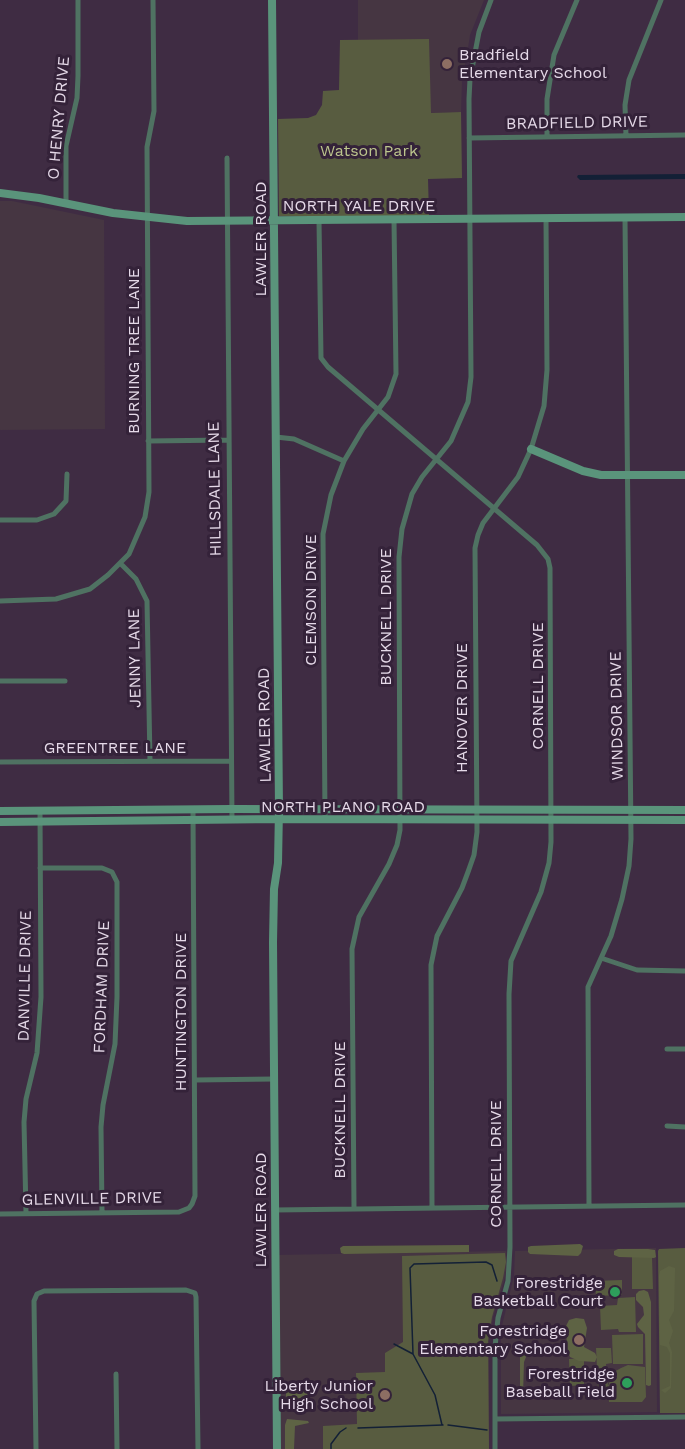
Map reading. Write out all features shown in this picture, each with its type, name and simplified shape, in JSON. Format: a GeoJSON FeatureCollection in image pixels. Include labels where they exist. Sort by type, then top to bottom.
{"type":"FeatureCollection","features":[{"type":"Feature","properties":{"kind":"street","name":"O HENRY DRIVE"},"geometry":{"type":"LineString","coordinates":[[66,203],[66,146],[77,98],[78,0]]}},
{"type":"Feature","properties":{"kind":"street","name":"BURNING TREE LANE"},"geometry":{"type":"LineString","coordinates":[[0,601],[57,599],[71,596],[98,584],[129,554],[145,517],[149,492],[147,147],[154,111],[153,0]]}},
{"type":"Feature","properties":{"kind":"street","name":"LAWLER ROAD"},"geometry":{"type":"LineString","coordinates":[[272,0],[279,809],[278,863],[273,910],[277,1449]]}},
{"type":"Feature","properties":{"kind":"street","name":"BUCKNELL DRIVE"},"geometry":{"type":"LineString","coordinates":[[354,1208],[352,949],[359,917],[397,845],[400,820],[399,557],[402,529],[412,494],[422,477],[451,441],[468,402],[471,377],[470,79],[479,32],[491,0]]}},
{"type":"Feature","properties":{"kind":"street"},"geometry":{"type":"LineString","coordinates":[[548,137],[547,99],[554,55],[577,0]]}},
{"type":"Feature","properties":{"kind":"street"},"geometry":{"type":"LineString","coordinates":[[626,136],[625,105],[629,80],[661,0]]}},
{"type":"Feature","properties":{"kind":"street","name":"BRADFIELD DRIVE"},"geometry":{"type":"LineString","coordinates":[[469,138],[685,135]]}},
{"type":"Feature","properties":{"kind":"street","name":"HILLSDALE LANE"},"geometry":{"type":"LineString","coordinates":[[227,158],[232,820]]}},
{"type":"Feature","properties":{"kind":"street","name":"NORTH YALE DRIVE"},"geometry":{"type":"LineString","coordinates":[[0,193],[147,218],[187,221],[685,217]]}},
{"type":"Feature","properties":{"kind":"street","name":"HANOVER DRIVE"},"geometry":{"type":"LineString","coordinates":[[432,1208],[431,965],[437,936],[462,888],[474,855],[477,820],[476,548],[478,535],[493,508],[518,477],[531,449],[546,393],[546,218]]}},
{"type":"Feature","properties":{"kind":"street","name":"WINDSOR DRIVE"},"geometry":{"type":"LineString","coordinates":[[589,1206],[587,997],[591,979],[611,936],[622,899],[628,866],[631,819],[625,218]]}},
{"type":"Feature","properties":{"kind":"street","name":"CORNELL DRIVE"},"geometry":{"type":"LineString","coordinates":[[319,220],[321,358],[328,367],[543,550],[550,568],[552,819],[549,863],[542,892],[511,961],[509,994],[510,1247],[508,1281],[498,1318],[495,1347],[495,1449]]}},
{"type":"Feature","properties":{"kind":"street","name":"CLEMSON DRIVE"},"geometry":{"type":"LineString","coordinates":[[325,820],[323,534],[331,495],[344,461],[355,441],[388,397],[396,374],[394,220]]}},
{"type":"Feature","properties":{"kind":"street"},"geometry":{"type":"LineString","coordinates":[[276,437],[294,439],[344,461]]}},
{"type":"Feature","properties":{"kind":"street"},"geometry":{"type":"LineString","coordinates":[[148,441],[228,440]]}},
{"type":"Feature","properties":{"kind":"street"},"geometry":{"type":"LineString","coordinates":[[531,449],[583,471],[601,476],[685,475]]}},
{"type":"Feature","properties":{"kind":"street"},"geometry":{"type":"LineString","coordinates":[[0,520],[37,520],[54,514],[66,501],[67,474]]}},
{"type":"Feature","properties":{"kind":"street","name":"JENNY LANE"},"geometry":{"type":"LineString","coordinates":[[120,563],[136,579],[147,601],[150,761]]}},
{"type":"Feature","properties":{"kind":"street"},"geometry":{"type":"LineString","coordinates":[[0,681],[65,681]]}},
{"type":"Feature","properties":{"kind":"street","name":"GREENTREE LANE"},"geometry":{"type":"LineString","coordinates":[[0,762],[231,761]]}},
{"type":"Feature","properties":{"kind":"street","name":"HUNTINGTON DRIVE"},"geometry":{"type":"LineString","coordinates":[[184,1210],[189,1208],[195,1196],[193,810]]}},
{"type":"Feature","properties":{"kind":"street","name":"NORTH PLANO ROAD"},"geometry":{"type":"LineString","coordinates":[[0,811],[685,810]]}},
{"type":"Feature","properties":{"kind":"street","name":"DANVILLE DRIVE"},"geometry":{"type":"LineString","coordinates":[[26,1213],[24,1122],[26,1099],[37,1053],[41,998],[40,811]]}},
{"type":"Feature","properties":{"kind":"street","name":"NORTH PLANO ROAD"},"geometry":{"type":"LineString","coordinates":[[0,822],[279,819],[685,820]]}},
{"type":"Feature","properties":{"kind":"street","name":"FORDHAM DRIVE"},"geometry":{"type":"LineString","coordinates":[[40,868],[102,868],[112,872],[117,882],[117,1009],[115,1044],[101,1127],[102,1212]]}},
{"type":"Feature","properties":{"kind":"street"},"geometry":{"type":"LineString","coordinates":[[601,958],[637,970],[685,971]]}},
{"type":"Feature","properties":{"kind":"street"},"geometry":{"type":"LineString","coordinates":[[667,1049],[685,1049]]}},
{"type":"Feature","properties":{"kind":"street"},"geometry":{"type":"LineString","coordinates":[[195,1080],[274,1079]]}},
{"type":"Feature","properties":{"kind":"street"},"geometry":{"type":"LineString","coordinates":[[667,1126],[685,1127]]}},
{"type":"Feature","properties":{"kind":"street"},"geometry":{"type":"LineString","coordinates":[[274,1210],[685,1205]]}},
{"type":"Feature","properties":{"kind":"street","name":"GLENVILLE DRIVE"},"geometry":{"type":"LineString","coordinates":[[0,1214],[179,1212],[184,1210]]}},
{"type":"Feature","properties":{"kind":"street"},"geometry":{"type":"LineString","coordinates":[[36,1449],[34,1301],[37,1294],[157,1290],[190,1290],[195,1293],[198,1449]]}},
{"type":"Feature","properties":{"kind":"street"},"geometry":{"type":"LineString","coordinates":[[116,1374],[117,1449]]}},
{"type":"Feature","properties":{"kind":"street"},"geometry":{"type":"LineString","coordinates":[[495,1419],[685,1417]]}},
{"type":"Feature","properties":{"kind":"shaded area","name":"Bradfield Elementary School"},"geometry":{"type":"Polygon","coordinates":[[[358,0],[484,0],[470,35],[462,80],[461,112],[431,113],[358,41],[358,0]]]}},
{"type":"Feature","properties":{"kind":"shaded area"},"geometry":{"type":"Polygon","coordinates":[[[0,201],[12,201],[104,220],[105,429],[0,430],[0,201]]]}},
{"type":"Feature","properties":{"kind":"shaded area","name":"Forestridge Elementary School"},"geometry":{"type":"Polygon","coordinates":[[[656,1248],[657,1412],[501,1414],[501,1330],[514,1276],[515,1251],[656,1248]]]}},
{"type":"Feature","properties":{"kind":"shaded area","name":"Liberty Junior High School"},"geometry":{"type":"Polygon","coordinates":[[[506,1251],[507,1264],[504,1281],[493,1317],[489,1341],[489,1449],[281,1449],[277,1255],[506,1251]]]}},
{"type":"Feature","properties":{"kind":"green space","name":"Watson Park"},"geometry":{"type":"Polygon","coordinates":[[[429,39],[431,113],[461,112],[462,178],[428,179],[429,216],[279,216],[278,119],[308,118],[316,115],[322,105],[323,91],[339,90],[340,40],[429,39]]]}},
{"type":"Feature","properties":{"kind":"green space"},"geometry":{"type":"Polygon","coordinates":[[[580,1244],[583,1246],[578,1256],[530,1254],[528,1252],[528,1247],[531,1246],[580,1244]]]}},
{"type":"Feature","properties":{"kind":"green space"},"geometry":{"type":"Polygon","coordinates":[[[469,1245],[469,1252],[344,1254],[341,1253],[340,1248],[343,1246],[469,1245]]]}},
{"type":"Feature","properties":{"kind":"green space"},"geometry":{"type":"Polygon","coordinates":[[[685,1248],[685,1413],[660,1413],[658,1251],[659,1249],[685,1248]]]}},
{"type":"Feature","properties":{"kind":"green space"},"geometry":{"type":"Polygon","coordinates":[[[618,1249],[655,1250],[656,1257],[619,1257],[614,1255],[614,1251],[618,1249]]]}},
{"type":"Feature","properties":{"kind":"green space"},"geometry":{"type":"Polygon","coordinates":[[[505,1253],[503,1278],[488,1341],[489,1449],[323,1449],[323,1426],[357,1424],[356,1373],[385,1372],[385,1353],[403,1342],[402,1256],[505,1253]]]}},
{"type":"Feature","properties":{"kind":"green space"},"geometry":{"type":"Polygon","coordinates":[[[632,1257],[652,1257],[653,1289],[632,1289],[632,1257]]]}},
{"type":"Feature","properties":{"kind":"green space"},"geometry":{"type":"Polygon","coordinates":[[[669,1266],[675,1268],[674,1311],[669,1320],[673,1331],[669,1343],[672,1352],[671,1388],[665,1393],[661,1390],[670,1386],[670,1353],[667,1347],[660,1345],[659,1276],[660,1271],[669,1266]]]}},
{"type":"Feature","properties":{"kind":"green space"},"geometry":{"type":"Polygon","coordinates":[[[622,1280],[622,1295],[596,1296],[595,1281],[622,1280]]]}},
{"type":"Feature","properties":{"kind":"green space"},"geometry":{"type":"Polygon","coordinates":[[[644,1290],[648,1292],[651,1302],[651,1385],[649,1386],[646,1385],[645,1334],[637,1324],[644,1315],[643,1307],[636,1300],[636,1294],[644,1290]]]}},
{"type":"Feature","properties":{"kind":"green space"},"geometry":{"type":"Polygon","coordinates":[[[635,1297],[636,1332],[619,1332],[618,1329],[601,1330],[600,1306],[617,1305],[618,1298],[635,1297]]]}},
{"type":"Feature","properties":{"kind":"green space"},"geometry":{"type":"Polygon","coordinates":[[[584,1319],[587,1328],[584,1347],[595,1353],[597,1357],[595,1362],[579,1361],[570,1357],[567,1350],[566,1326],[569,1320],[584,1319]]]}},
{"type":"Feature","properties":{"kind":"green space"},"geometry":{"type":"Polygon","coordinates":[[[643,1334],[643,1364],[613,1364],[612,1335],[643,1334]]]}},
{"type":"Feature","properties":{"kind":"green space"},"geometry":{"type":"Polygon","coordinates":[[[520,1344],[527,1346],[528,1352],[524,1362],[523,1396],[520,1396],[520,1344]]]}},
{"type":"Feature","properties":{"kind":"green space","name":"Forestridge Baseball Field"},"geometry":{"type":"Polygon","coordinates":[[[596,1348],[611,1348],[612,1363],[606,1364],[608,1386],[614,1372],[621,1368],[628,1365],[645,1367],[646,1397],[642,1402],[609,1402],[608,1389],[598,1389],[596,1348]]]}},
{"type":"Feature","properties":{"kind":"green space"},"geometry":{"type":"Polygon","coordinates":[[[584,1358],[584,1385],[570,1386],[569,1359],[584,1358]]]}},
{"type":"Feature","properties":{"kind":"green space"},"geometry":{"type":"Polygon","coordinates":[[[302,1382],[307,1384],[309,1402],[304,1408],[286,1411],[286,1390],[302,1382]]]}},
{"type":"Feature","properties":{"kind":"green space"},"geometry":{"type":"Polygon","coordinates":[[[287,1419],[309,1423],[295,1426],[294,1449],[285,1449],[287,1419]]]}},
{"type":"Feature","properties":{"kind":"water"},"geometry":{"type":"Polygon","coordinates":[[[685,174],[685,179],[580,180],[577,177],[578,175],[685,174]]]}},
{"type":"Feature","properties":{"kind":"waterway"},"geometry":{"type":"LineString","coordinates":[[413,1354],[410,1268],[414,1264],[486,1262],[492,1265],[497,1281]]}},
{"type":"Feature","properties":{"kind":"waterway"},"geometry":{"type":"LineString","coordinates":[[394,1344],[413,1354],[435,1395],[442,1425]]}},
{"type":"Feature","properties":{"kind":"waterway"},"geometry":{"type":"LineString","coordinates":[[358,1428],[443,1425]]}},
{"type":"Feature","properties":{"kind":"waterway"},"geometry":{"type":"LineString","coordinates":[[448,1425],[487,1430]]}},
{"type":"Feature","properties":{"kind":"waterway"},"geometry":{"type":"LineString","coordinates":[[331,1449],[331,1444],[346,1428]]}},
{"type":"Feature","properties":{"kind":"place","name":"Bradfield Elementary School"},"geometry":{"type":"Point","coordinates":[447,64]}},
{"type":"Feature","properties":{"kind":"place","name":"Forestridge Basketball Court"},"geometry":{"type":"Point","coordinates":[615,1292]}},
{"type":"Feature","properties":{"kind":"place","name":"Forestridge Elementary School"},"geometry":{"type":"Point","coordinates":[579,1340]}},
{"type":"Feature","properties":{"kind":"place","name":"Forestridge Baseball Field"},"geometry":{"type":"Point","coordinates":[627,1383]}},
{"type":"Feature","properties":{"kind":"place","name":"Liberty Junior High School"},"geometry":{"type":"Point","coordinates":[385,1395]}}]}
